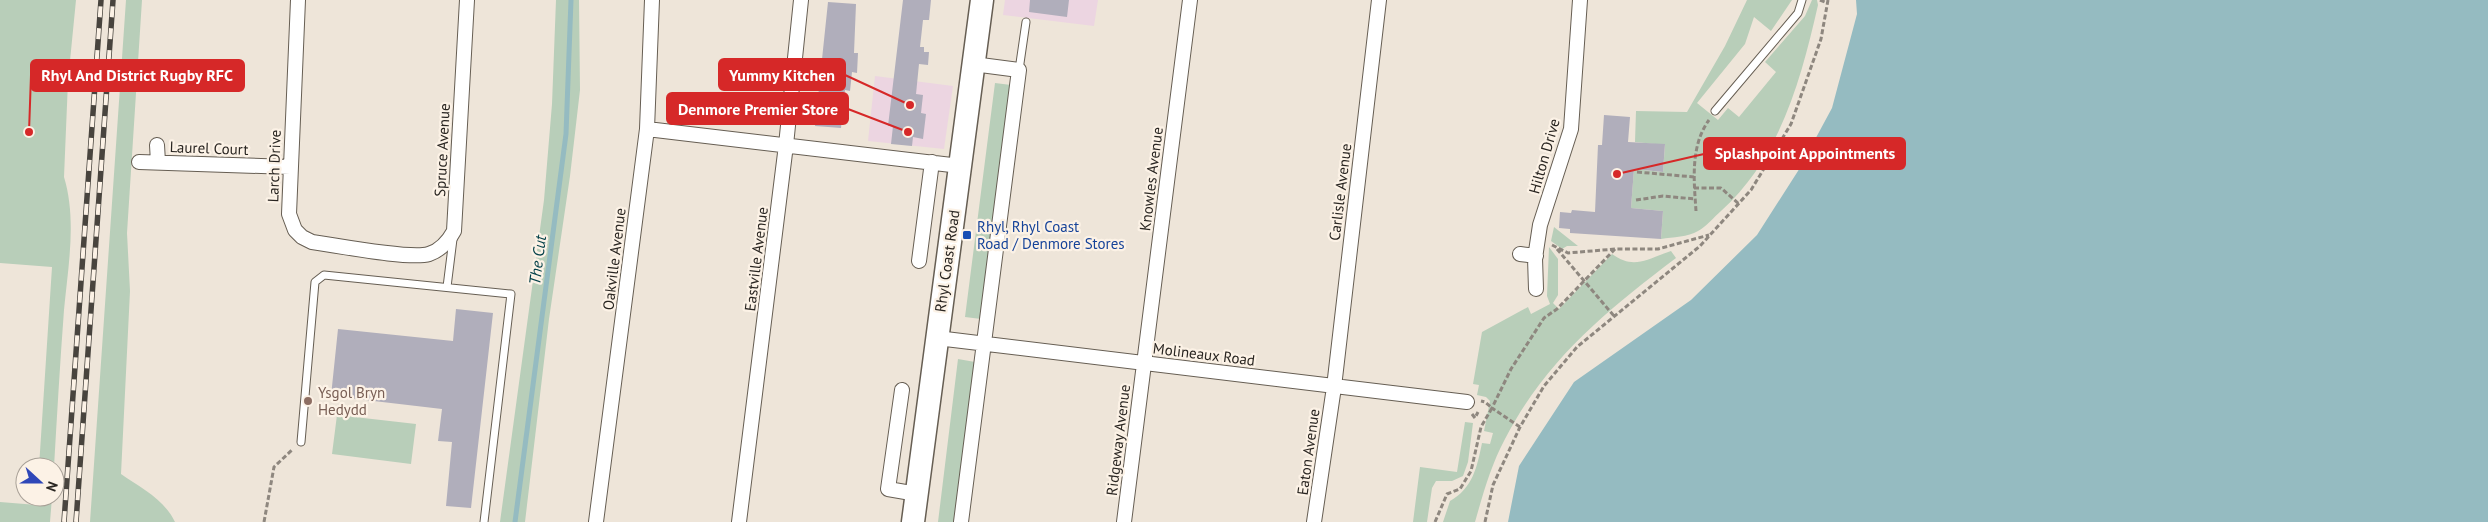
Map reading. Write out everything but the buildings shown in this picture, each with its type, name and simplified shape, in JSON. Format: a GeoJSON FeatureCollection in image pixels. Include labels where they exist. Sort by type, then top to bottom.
{"type":"FeatureCollection","features":[{"type":"Feature","properties":{"kind":"main road","name":"Rhyl Coast Road"},"geometry":{"type":"LineString","coordinates":[[914,522],[982,0]]}},
{"type":"Feature","properties":{"kind":"street","name":"Larch Drive"},"geometry":{"type":"LineString","coordinates":[[298,0],[290,167],[289,214],[291,224],[302,238],[312,242],[420,256],[430,254],[448,242],[454,231]]}},
{"type":"Feature","properties":{"kind":"street","name":"Spruce Avenue"},"geometry":{"type":"LineString","coordinates":[[454,231],[467,0]]}},
{"type":"Feature","properties":{"kind":"street","name":"Oakville Avenue"},"geometry":{"type":"LineString","coordinates":[[596,522],[647,128],[652,0]]}},
{"type":"Feature","properties":{"kind":"street","name":"Eastville Avenue"},"geometry":{"type":"LineString","coordinates":[[739,522],[786,145],[801,0]]}},
{"type":"Feature","properties":{"kind":"street","name":"Knowles Avenue"},"geometry":{"type":"LineString","coordinates":[[1145,362],[1190,0]]}},
{"type":"Feature","properties":{"kind":"street","name":"Carlisle Avenue"},"geometry":{"type":"LineString","coordinates":[[1334,387],[1379,0]]}},
{"type":"Feature","properties":{"kind":"street","name":"Hilton Drive"},"geometry":{"type":"LineString","coordinates":[[1536,289],[1536,256],[1539,236],[1571,129],[1580,0]]}},
{"type":"Feature","properties":{"kind":"street"},"geometry":{"type":"LineString","coordinates":[[960,522],[1019,70],[973,64]]}},
{"type":"Feature","properties":{"kind":"street"},"geometry":{"type":"LineString","coordinates":[[647,128],[960,166]]}},
{"type":"Feature","properties":{"kind":"street","name":"Laurel Court"},"geometry":{"type":"LineString","coordinates":[[157,145],[158,162]]}},
{"type":"Feature","properties":{"kind":"street","name":"Laurel Court"},"geometry":{"type":"LineString","coordinates":[[139,162],[290,167]]}},
{"type":"Feature","properties":{"kind":"street"},"geometry":{"type":"LineString","coordinates":[[918,261],[932,162]]}},
{"type":"Feature","properties":{"kind":"street"},"geometry":{"type":"LineString","coordinates":[[1520,254],[1536,256]]}},
{"type":"Feature","properties":{"kind":"street","name":"Molineaux Road"},"geometry":{"type":"LineString","coordinates":[[937,338],[1467,402]]}},
{"type":"Feature","properties":{"kind":"street","name":"Ridgeway Avenue"},"geometry":{"type":"LineString","coordinates":[[1124,522],[1145,362]]}},
{"type":"Feature","properties":{"kind":"street","name":"Eaton Avenue"},"geometry":{"type":"LineString","coordinates":[[1314,522],[1334,387]]}},
{"type":"Feature","properties":{"kind":"street"},"geometry":{"type":"LineString","coordinates":[[902,390],[888,489],[917,494]]}},
{"type":"Feature","properties":{"kind":"lane"},"geometry":{"type":"LineString","coordinates":[[1715,111],[1798,13],[1802,0]]}},
{"type":"Feature","properties":{"kind":"lane"},"geometry":{"type":"LineString","coordinates":[[1019,70],[1026,22]]}},
{"type":"Feature","properties":{"kind":"lane"},"geometry":{"type":"LineString","coordinates":[[447,288],[454,231]]}},
{"type":"Feature","properties":{"kind":"lane"},"geometry":{"type":"LineString","coordinates":[[301,442],[315,282],[324,275],[510,294],[484,522]]}},
{"type":"Feature","properties":{"kind":"path"},"geometry":{"type":"LineString","coordinates":[[1485,522],[1494,485],[1520,427],[1544,386],[1577,347],[1700,246],[1752,190],[1791,124],[1821,39],[1827,1],[1820,0]]}},
{"type":"Feature","properties":{"kind":"path"},"geometry":{"type":"LineString","coordinates":[[1696,211],[1694,177],[1700,138],[1715,111]]}},
{"type":"Feature","properties":{"kind":"path"},"geometry":{"type":"LineString","coordinates":[[1637,172],[1694,177]]}},
{"type":"Feature","properties":{"kind":"path"},"geometry":{"type":"LineString","coordinates":[[1694,188],[1721,188],[1739,204]]}},
{"type":"Feature","properties":{"kind":"path"},"geometry":{"type":"LineString","coordinates":[[1636,200],[1663,196],[1695,199]]}},
{"type":"Feature","properties":{"kind":"path"},"geometry":{"type":"LineString","coordinates":[[1539,236],[1556,248],[1568,253],[1615,249],[1658,249],[1710,235]]}},
{"type":"Feature","properties":{"kind":"path"},"geometry":{"type":"LineString","coordinates":[[1556,248],[1614,316]]}},
{"type":"Feature","properties":{"kind":"path"},"geometry":{"type":"LineString","coordinates":[[1435,522],[1447,494],[1460,489],[1466,483],[1471,471],[1481,426],[1511,369],[1544,318],[1557,309],[1615,249]]}},
{"type":"Feature","properties":{"kind":"path"},"geometry":{"type":"LineString","coordinates":[[1492,408],[1520,427]]}},
{"type":"Feature","properties":{"kind":"path"},"geometry":{"type":"LineString","coordinates":[[264,522],[274,467],[301,442]]}},
{"type":"Feature","properties":{"kind":"shaded area"},"geometry":{"type":"Polygon","coordinates":[[[1005,0],[1098,0],[1094,26],[1003,15],[1005,0]]]}},
{"type":"Feature","properties":{"kind":"shaded area"},"geometry":{"type":"Polygon","coordinates":[[[875,76],[953,86],[944,149],[868,141],[875,76]]]}},
{"type":"Feature","properties":{"kind":"green space"},"geometry":{"type":"Polygon","coordinates":[[[0,0],[76,0],[68,81],[64,177],[68,193],[71,227],[55,457],[40,457],[52,267],[0,263],[0,0]]]}},
{"type":"Feature","properties":{"kind":"green space"},"geometry":{"type":"Polygon","coordinates":[[[126,0],[142,0],[127,233],[130,291],[121,474],[158,500],[175,522],[90,522],[126,0]]]}},
{"type":"Feature","properties":{"kind":"green space"},"geometry":{"type":"Polygon","coordinates":[[[556,0],[579,0],[580,90],[570,176],[549,319],[525,522],[500,522],[544,200],[552,104],[556,0]]]}},
{"type":"Feature","properties":{"kind":"green space"},"geometry":{"type":"Polygon","coordinates":[[[1747,0],[1792,0],[1771,31],[1754,17],[1745,44],[1697,103],[1718,120],[1728,108],[1739,117],[1776,72],[1765,62],[1805,16],[1812,0],[1817,0],[1818,5],[1795,89],[1773,142],[1759,167],[1741,190],[1701,229],[1685,236],[1661,239],[1663,211],[1631,208],[1634,169],[1663,172],[1665,145],[1635,142],[1636,111],[1687,112],[1725,46],[1747,0]]]}},
{"type":"Feature","properties":{"kind":"green space"},"geometry":{"type":"Polygon","coordinates":[[[995,83],[1011,85],[981,319],[965,317],[995,83]]]}},
{"type":"Feature","properties":{"kind":"green space"},"geometry":{"type":"Polygon","coordinates":[[[1554,227],[1578,246],[1567,246],[1562,249],[1551,241],[1554,227]]]}},
{"type":"Feature","properties":{"kind":"green space"},"geometry":{"type":"Polygon","coordinates":[[[1549,247],[1558,259],[1558,295],[1553,303],[1559,309],[1612,254],[1627,261],[1641,262],[1671,251],[1676,258],[1602,318],[1558,361],[1539,385],[1521,411],[1500,449],[1475,522],[1443,522],[1450,501],[1464,490],[1473,476],[1482,443],[1490,444],[1493,433],[1484,431],[1490,401],[1486,397],[1477,395],[1479,385],[1473,384],[1482,332],[1528,307],[1531,314],[1550,304],[1547,296],[1549,247]]]}},
{"type":"Feature","properties":{"kind":"green space"},"geometry":{"type":"Polygon","coordinates":[[[958,359],[975,362],[954,522],[938,522],[958,359]]]}},
{"type":"Feature","properties":{"kind":"green space"},"geometry":{"type":"Polygon","coordinates":[[[337,415],[416,424],[411,464],[332,454],[337,415]]]}},
{"type":"Feature","properties":{"kind":"green space"},"geometry":{"type":"Polygon","coordinates":[[[1465,422],[1473,423],[1468,462],[1463,476],[1452,481],[1436,481],[1432,488],[1427,522],[1413,522],[1420,467],[1457,472],[1465,422]]]}},
{"type":"Feature","properties":{"kind":"green space"},"geometry":{"type":"Polygon","coordinates":[[[0,502],[15,503],[15,507],[51,507],[50,522],[0,522],[0,502]]]}},
{"type":"Feature","properties":{"kind":"water"},"geometry":{"type":"Polygon","coordinates":[[[1856,0],[2488,0],[2488,522],[1508,522],[1519,466],[1574,382],[1691,300],[1757,235],[1798,171],[1832,108],[1857,14],[1856,0]]]}},
{"type":"Feature","properties":{"kind":"waterway","name":"The Cut"},"geometry":{"type":"LineString","coordinates":[[515,522],[566,134],[571,0]]}},
{"type":"Feature","properties":{"kind":"railway"},"geometry":{"type":"LineString","coordinates":[[64,522],[101,0]]}},
{"type":"Feature","properties":{"kind":"railway"},"geometry":{"type":"LineString","coordinates":[[76,522],[113,0]]}},
{"type":"Feature","properties":{"kind":"place","name":"Yummy Kitchen"},"geometry":{"type":"Point","coordinates":[910,105]}},
{"type":"Feature","properties":{"kind":"place","name":"Rhyl And District Rugby RFC"},"geometry":{"type":"Point","coordinates":[29,132]}},
{"type":"Feature","properties":{"kind":"place","name":"Denmore Premier Store"},"geometry":{"type":"Point","coordinates":[908,132]}},
{"type":"Feature","properties":{"kind":"place","name":"Splashpoint Appointments"},"geometry":{"type":"Point","coordinates":[1617,174]}},
{"type":"Feature","properties":{"kind":"place","name":"Rhyl, Rhyl Coast Road / Denmore Stores"},"geometry":{"type":"Point","coordinates":[967,235]}},
{"type":"Feature","properties":{"kind":"place","name":"Ysgol Bryn Hedydd"},"geometry":{"type":"Point","coordinates":[308,401]}}]}
